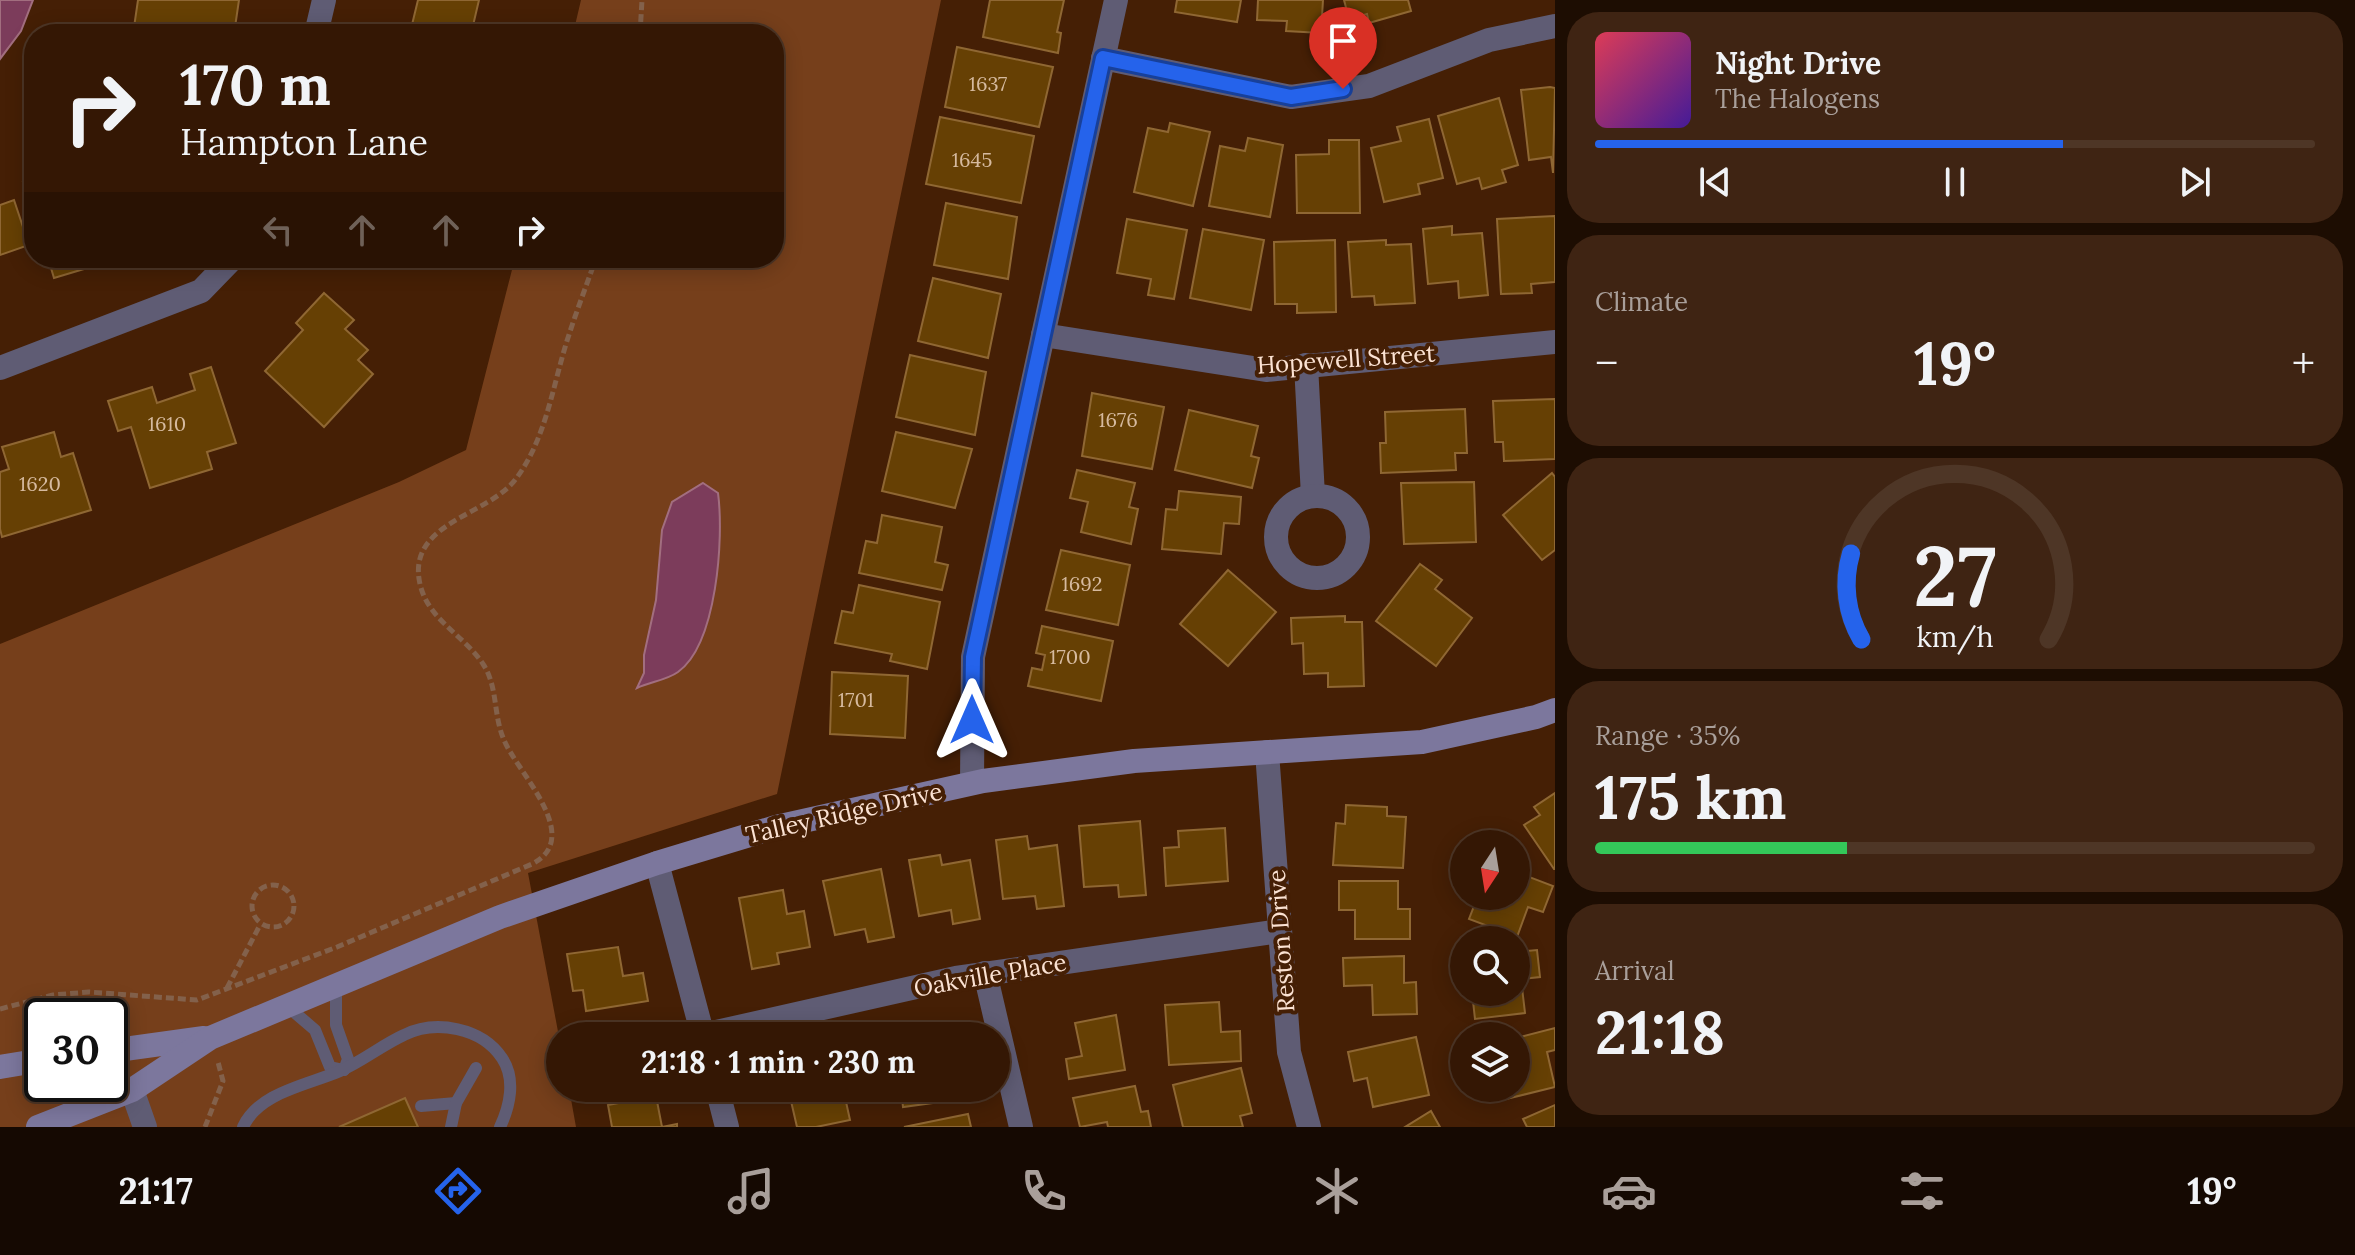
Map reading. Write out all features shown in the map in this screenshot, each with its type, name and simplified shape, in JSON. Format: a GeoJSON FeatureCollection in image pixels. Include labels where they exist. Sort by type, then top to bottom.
{"type":"FeatureCollection","features":[{"type":"Feature","properties":{"kind":"street"},"geometry":{"type":"LineString","coordinates":[[318,24],[324,0]]}},
{"type":"Feature","properties":{"kind":"street"},"geometry":{"type":"LineString","coordinates":[[972,783],[973,657],[1116,0]]}},
{"type":"Feature","properties":{"kind":"street"},"geometry":{"type":"LineString","coordinates":[[1103,58],[1291,97],[1369,86],[1489,40],[1555,26]]}},
{"type":"Feature","properties":{"kind":"street"},"geometry":{"type":"LineString","coordinates":[[0,368],[201,291],[223,268]]}},
{"type":"Feature","properties":{"kind":"street","name":"Hopewell Street"},"geometry":{"type":"LineString","coordinates":[[1043,335],[1266,370],[1555,342]]}},
{"type":"Feature","properties":{"kind":"street"},"geometry":{"type":"LineString","coordinates":[[1306,365],[1313,496]]}},
{"type":"Feature","properties":{"kind":"street","name":"Talley Ridge Drive"},"geometry":{"type":"LineString","coordinates":[[38,1127],[132,1090],[210,1038],[500,917],[657,863],[776,827],[972,783],[1134,761],[1422,742],[1555,710]]}},
{"type":"Feature","properties":{"kind":"street","name":"Reston Drive"},"geometry":{"type":"LineString","coordinates":[[1267,752],[1289,1052],[1309,1127]]}},
{"type":"Feature","properties":{"kind":"street"},"geometry":{"type":"LineString","coordinates":[[657,863],[699,1022]]}},
{"type":"Feature","properties":{"kind":"street","name":"Oakville Place"},"geometry":{"type":"LineString","coordinates":[[764,1022],[956,978],[1280,931]]}},
{"type":"Feature","properties":{"kind":"street"},"geometry":{"type":"LineString","coordinates":[[985,973],[1021,1127]]}},
{"type":"Feature","properties":{"kind":"street","name":"Talley Ridge Drive"},"geometry":{"type":"LineString","coordinates":[[128,1049],[210,1038]]}},
{"type":"Feature","properties":{"kind":"street"},"geometry":{"type":"LineString","coordinates":[[0,1067],[24,1063]]}},
{"type":"Feature","properties":{"kind":"street"},"geometry":{"type":"LineString","coordinates":[[132,1090],[145,1127]]}},
{"type":"Feature","properties":{"kind":"street"},"geometry":{"type":"LineString","coordinates":[[721,1102],[727,1127]]}},
{"type":"Feature","properties":{"kind":"lane"},"geometry":{"type":"LineString","coordinates":[[336,985],[336,1025],[348,1059],[344,1070]]}},
{"type":"Feature","properties":{"kind":"lane"},"geometry":{"type":"LineString","coordinates":[[287,1006],[315,1030],[330,1067],[344,1070]]}},
{"type":"Feature","properties":{"kind":"lane"},"geometry":{"type":"LineString","coordinates":[[243,1127],[247,1118],[269,1098],[344,1070],[406,1033],[434,1028],[468,1030],[496,1049],[508,1067],[511,1095],[500,1127]]}},
{"type":"Feature","properties":{"kind":"lane"},"geometry":{"type":"LineString","coordinates":[[451,1127],[456,1103],[476,1068]]}},
{"type":"Feature","properties":{"kind":"lane"},"geometry":{"type":"LineString","coordinates":[[421,1106],[456,1103]]}},
{"type":"Feature","properties":{"kind":"path"},"geometry":{"type":"LineString","coordinates":[[641,24],[642,0]]}},
{"type":"Feature","properties":{"kind":"path"},"geometry":{"type":"LineString","coordinates":[[0,1009],[53,995],[89,992],[197,1000],[337,947],[540,860],[550,847],[552,834],[548,816],[504,741],[493,686],[486,668],[475,652],[444,625],[431,608],[420,587],[418,572],[425,548],[439,530],[505,491],[533,452],[593,268]]}},
{"type":"Feature","properties":{"kind":"path"},"geometry":{"type":"LineString","coordinates":[[267,887],[285,888],[294,902],[290,918],[278,926],[260,925],[253,910],[255,895],[267,887]]}},
{"type":"Feature","properties":{"kind":"path"},"geometry":{"type":"LineString","coordinates":[[227,989],[260,925]]}},
{"type":"Feature","properties":{"kind":"shaded area"},"geometry":{"type":"Polygon","coordinates":[[[0,0],[33,0],[21,31],[0,59],[0,0]]]}},
{"type":"Feature","properties":{"kind":"shaded area"},"geometry":{"type":"Polygon","coordinates":[[[581,0],[941,0],[777,794],[528,873],[556,1022],[546,1022],[546,1102],[572,1102],[576,1127],[0,1127],[0,644],[399,482],[466,450],[512,268],[784,268],[784,24],[575,24],[581,0]]]}},
{"type":"Feature","properties":{"kind":"shaded area"},"geometry":{"type":"Polygon","coordinates":[[[703,483],[718,493],[720,536],[715,589],[702,639],[678,672],[637,688],[644,673],[644,655],[656,600],[662,530],[672,502],[703,483]]]}},
{"type":"Feature","properties":{"kind":"building"},"geometry":{"type":"Polygon","coordinates":[[[138,0],[239,0],[235,24],[134,24],[138,0]]]}},
{"type":"Feature","properties":{"kind":"building"},"geometry":{"type":"Polygon","coordinates":[[[418,0],[479,0],[473,24],[412,24],[418,0]]]}},
{"type":"Feature","properties":{"kind":"building"},"geometry":{"type":"Polygon","coordinates":[[[990,0],[1064,0],[1057,32],[1061,33],[1058,53],[983,37],[990,0]]]}},
{"type":"Feature","properties":{"kind":"building"},"geometry":{"type":"Polygon","coordinates":[[[1177,0],[1241,0],[1237,22],[1175,12],[1177,0]]]}},
{"type":"Feature","properties":{"kind":"building"},"geometry":{"type":"Polygon","coordinates":[[[1258,0],[1323,0],[1321,33],[1286,31],[1287,21],[1257,20],[1258,0]]]}},
{"type":"Feature","properties":{"kind":"building"},"geometry":{"type":"Polygon","coordinates":[[[1344,0],[1408,0],[1411,11],[1369,23],[1367,14],[1349,19],[1344,0]]]}},
{"type":"Feature","properties":{"kind":"building"},"geometry":{"type":"Polygon","coordinates":[[[957,47],[1053,67],[1039,127],[945,107],[957,47]]]}},
{"type":"Feature","properties":{"kind":"building"},"geometry":{"type":"Polygon","coordinates":[[[1555,88],[1553,173],[1551,157],[1529,160],[1521,90],[1555,88]]]}},
{"type":"Feature","properties":{"kind":"building"},"geometry":{"type":"Polygon","coordinates":[[[1499,98],[1518,165],[1502,170],[1506,182],[1482,189],[1479,178],[1457,184],[1438,116],[1499,98]]]}},
{"type":"Feature","properties":{"kind":"building"},"geometry":{"type":"Polygon","coordinates":[[[940,117],[1034,136],[1021,203],[926,184],[940,117]]]}},
{"type":"Feature","properties":{"kind":"building"},"geometry":{"type":"Polygon","coordinates":[[[1429,119],[1443,178],[1418,184],[1420,194],[1384,202],[1371,148],[1401,141],[1397,127],[1429,119]]]}},
{"type":"Feature","properties":{"kind":"building"},"geometry":{"type":"Polygon","coordinates":[[[1170,123],[1210,132],[1193,206],[1134,192],[1148,128],[1168,132],[1170,123]]]}},
{"type":"Feature","properties":{"kind":"building"},"geometry":{"type":"Polygon","coordinates":[[[1248,138],[1283,145],[1270,217],[1209,206],[1220,146],[1245,151],[1248,138]]]}},
{"type":"Feature","properties":{"kind":"building"},"geometry":{"type":"Polygon","coordinates":[[[1329,140],[1359,140],[1360,213],[1297,213],[1296,155],[1329,154],[1329,140]]]}},
{"type":"Feature","properties":{"kind":"building"},"geometry":{"type":"Polygon","coordinates":[[[14,200],[24,230],[24,247],[0,255],[0,205],[14,200]]]}},
{"type":"Feature","properties":{"kind":"building"},"geometry":{"type":"Polygon","coordinates":[[[946,203],[1017,217],[1008,279],[934,265],[946,203]]]}},
{"type":"Feature","properties":{"kind":"building"},"geometry":{"type":"Polygon","coordinates":[[[1555,216],[1555,282],[1531,284],[1532,293],[1501,294],[1497,219],[1555,216]]]}},
{"type":"Feature","properties":{"kind":"building"},"geometry":{"type":"Polygon","coordinates":[[[1127,219],[1187,230],[1174,299],[1148,295],[1151,279],[1117,273],[1127,219]]]}},
{"type":"Feature","properties":{"kind":"building"},"geometry":{"type":"Polygon","coordinates":[[[1452,226],[1452,235],[1482,233],[1488,295],[1459,298],[1458,281],[1428,284],[1423,229],[1452,226]]]}},
{"type":"Feature","properties":{"kind":"building"},"geometry":{"type":"Polygon","coordinates":[[[1203,229],[1264,240],[1251,310],[1190,298],[1203,229]]]}},
{"type":"Feature","properties":{"kind":"building"},"geometry":{"type":"Polygon","coordinates":[[[1335,240],[1336,312],[1297,313],[1297,304],[1275,304],[1274,242],[1335,240]]]}},
{"type":"Feature","properties":{"kind":"building"},"geometry":{"type":"Polygon","coordinates":[[[1386,240],[1386,245],[1411,244],[1415,303],[1375,305],[1374,296],[1352,297],[1348,242],[1386,240]]]}},
{"type":"Feature","properties":{"kind":"building"},"geometry":{"type":"Polygon","coordinates":[[[51,268],[87,268],[54,278],[51,268]]]}},
{"type":"Feature","properties":{"kind":"building"},"geometry":{"type":"Polygon","coordinates":[[[933,278],[1001,294],[988,358],[918,341],[933,278]]]}},
{"type":"Feature","properties":{"kind":"building"},"geometry":{"type":"Polygon","coordinates":[[[324,293],[354,320],[345,329],[368,350],[358,360],[373,374],[324,427],[265,371],[303,330],[296,323],[324,293]]]}},
{"type":"Feature","properties":{"kind":"building"},"geometry":{"type":"Polygon","coordinates":[[[910,355],[986,372],[975,435],[896,417],[910,355]]]}},
{"type":"Feature","properties":{"kind":"building"},"geometry":{"type":"Polygon","coordinates":[[[211,367],[236,443],[207,452],[212,469],[150,488],[131,427],[118,431],[108,401],[152,387],[157,403],[195,390],[190,374],[211,367]]]}},
{"type":"Feature","properties":{"kind":"building"},"geometry":{"type":"Polygon","coordinates":[[[1092,393],[1164,407],[1152,469],[1082,456],[1092,393]]]}},
{"type":"Feature","properties":{"kind":"building"},"geometry":{"type":"Polygon","coordinates":[[[1555,399],[1555,459],[1504,461],[1503,442],[1495,442],[1493,401],[1555,399]]]}},
{"type":"Feature","properties":{"kind":"building"},"geometry":{"type":"Polygon","coordinates":[[[1465,409],[1467,453],[1455,453],[1456,470],[1381,473],[1380,443],[1386,443],[1385,412],[1465,409]]]}},
{"type":"Feature","properties":{"kind":"building"},"geometry":{"type":"Polygon","coordinates":[[[1189,410],[1258,426],[1251,456],[1259,458],[1252,488],[1175,470],[1189,410]]]}},
{"type":"Feature","properties":{"kind":"building"},"geometry":{"type":"Polygon","coordinates":[[[54,432],[61,457],[73,453],[91,510],[2,537],[0,472],[9,469],[2,447],[54,432]]]}},
{"type":"Feature","properties":{"kind":"building"},"geometry":{"type":"Polygon","coordinates":[[[896,432],[972,449],[955,508],[882,491],[896,432]]]}},
{"type":"Feature","properties":{"kind":"building"},"geometry":{"type":"Polygon","coordinates":[[[1077,470],[1135,483],[1129,507],[1138,509],[1131,544],[1081,532],[1088,502],[1070,498],[1077,470]]]}},
{"type":"Feature","properties":{"kind":"building"},"geometry":{"type":"Polygon","coordinates":[[[1552,473],[1555,477],[1555,550],[1542,560],[1503,515],[1552,473]]]}},
{"type":"Feature","properties":{"kind":"building"},"geometry":{"type":"Polygon","coordinates":[[[1474,482],[1476,542],[1404,544],[1401,483],[1474,482]]]}},
{"type":"Feature","properties":{"kind":"building"},"geometry":{"type":"Polygon","coordinates":[[[1179,491],[1241,497],[1239,524],[1224,523],[1221,554],[1162,549],[1166,509],[1177,510],[1179,491]]]}},
{"type":"Feature","properties":{"kind":"building"},"geometry":{"type":"Polygon","coordinates":[[[882,515],[942,527],[935,562],[948,565],[942,590],[859,573],[866,541],[877,543],[882,515]]]}},
{"type":"Feature","properties":{"kind":"building"},"geometry":{"type":"Polygon","coordinates":[[[1061,550],[1130,565],[1118,625],[1046,610],[1061,550]]]}},
{"type":"Feature","properties":{"kind":"building"},"geometry":{"type":"Polygon","coordinates":[[[1420,564],[1442,580],[1435,589],[1472,618],[1436,666],[1376,621],[1420,564]]]}},
{"type":"Feature","properties":{"kind":"building"},"geometry":{"type":"Polygon","coordinates":[[[1228,570],[1276,612],[1228,666],[1180,624],[1228,570]]]}},
{"type":"Feature","properties":{"kind":"building"},"geometry":{"type":"Polygon","coordinates":[[[859,585],[940,602],[927,669],[890,661],[892,654],[835,643],[842,611],[853,613],[859,585]]]}},
{"type":"Feature","properties":{"kind":"building"},"geometry":{"type":"Polygon","coordinates":[[[1345,616],[1345,622],[1362,622],[1364,686],[1328,687],[1328,673],[1304,674],[1303,643],[1292,644],[1291,618],[1345,616]]]}},
{"type":"Feature","properties":{"kind":"building"},"geometry":{"type":"Polygon","coordinates":[[[1042,626],[1113,641],[1101,701],[1028,686],[1032,668],[1042,670],[1045,655],[1036,653],[1042,626]]]}},
{"type":"Feature","properties":{"kind":"building"},"geometry":{"type":"Polygon","coordinates":[[[832,672],[908,676],[905,738],[830,734],[832,672]]]}},
{"type":"Feature","properties":{"kind":"building"},"geometry":{"type":"Polygon","coordinates":[[[1555,793],[1555,869],[1524,825],[1540,815],[1534,807],[1555,793]]]}},
{"type":"Feature","properties":{"kind":"building"},"geometry":{"type":"Polygon","coordinates":[[[1346,805],[1387,807],[1387,816],[1406,817],[1403,868],[1333,865],[1336,823],[1345,824],[1346,805]]]}},
{"type":"Feature","properties":{"kind":"building"},"geometry":{"type":"Polygon","coordinates":[[[1140,821],[1146,895],[1119,897],[1118,885],[1084,887],[1079,826],[1140,821]]]}},
{"type":"Feature","properties":{"kind":"building"},"geometry":{"type":"Polygon","coordinates":[[[1225,828],[1228,881],[1166,886],[1164,848],[1179,847],[1178,831],[1225,828]]]}},
{"type":"Feature","properties":{"kind":"building"},"geometry":{"type":"Polygon","coordinates":[[[1027,836],[1029,849],[1057,845],[1064,906],[1037,909],[1035,896],[1003,899],[996,840],[1027,836]]]}},
{"type":"Feature","properties":{"kind":"building"},"geometry":{"type":"Polygon","coordinates":[[[940,855],[942,865],[970,860],[980,919],[953,924],[951,910],[919,916],[909,860],[940,855]]]}},
{"type":"Feature","properties":{"kind":"building"},"geometry":{"type":"Polygon","coordinates":[[[881,869],[894,937],[868,942],[865,929],[835,935],[823,881],[881,869]]]}},
{"type":"Feature","properties":{"kind":"building"},"geometry":{"type":"Polygon","coordinates":[[[1530,877],[1553,886],[1543,912],[1530,908],[1530,877]]]}},
{"type":"Feature","properties":{"kind":"building"},"geometry":{"type":"Polygon","coordinates":[[[1339,881],[1398,881],[1398,909],[1410,909],[1410,939],[1355,939],[1355,910],[1339,910],[1339,881]]]}},
{"type":"Feature","properties":{"kind":"building"},"geometry":{"type":"Polygon","coordinates":[[[783,890],[787,914],[804,911],[810,947],[777,953],[779,964],[752,969],[739,898],[783,890]]]}},
{"type":"Feature","properties":{"kind":"building"},"geometry":{"type":"Polygon","coordinates":[[[1473,910],[1527,910],[1521,926],[1488,926],[1469,919],[1473,910]]]}},
{"type":"Feature","properties":{"kind":"building"},"geometry":{"type":"Polygon","coordinates":[[[618,947],[623,976],[643,973],[648,1001],[586,1011],[583,990],[573,991],[567,954],[618,947]]]}},
{"type":"Feature","properties":{"kind":"building"},"geometry":{"type":"Polygon","coordinates":[[[1537,950],[1540,977],[1530,978],[1530,951],[1537,950]]]}},
{"type":"Feature","properties":{"kind":"building"},"geometry":{"type":"Polygon","coordinates":[[[1404,956],[1404,983],[1416,982],[1417,1014],[1373,1015],[1372,985],[1344,986],[1343,958],[1404,956]]]}},
{"type":"Feature","properties":{"kind":"building"},"geometry":{"type":"Polygon","coordinates":[[[1219,1002],[1221,1032],[1240,1031],[1241,1061],[1169,1065],[1165,1005],[1219,1002]]]}},
{"type":"Feature","properties":{"kind":"building"},"geometry":{"type":"Polygon","coordinates":[[[1474,1006],[1524,1006],[1525,1013],[1475,1019],[1474,1006]]]}},
{"type":"Feature","properties":{"kind":"building"},"geometry":{"type":"Polygon","coordinates":[[[1116,1015],[1125,1070],[1069,1079],[1066,1059],[1082,1056],[1075,1023],[1116,1015]]]}},
{"type":"Feature","properties":{"kind":"building"},"geometry":{"type":"Polygon","coordinates":[[[1555,1028],[1555,1050],[1547,1052],[1555,1087],[1530,1093],[1530,1034],[1555,1028]]]}},
{"type":"Feature","properties":{"kind":"building"},"geometry":{"type":"Polygon","coordinates":[[[1416,1037],[1429,1095],[1373,1107],[1367,1078],[1354,1081],[1348,1052],[1416,1037]]]}},
{"type":"Feature","properties":{"kind":"building"},"geometry":{"type":"Polygon","coordinates":[[[1241,1068],[1252,1113],[1240,1116],[1243,1127],[1183,1127],[1173,1085],[1241,1068]]]}},
{"type":"Feature","properties":{"kind":"building"},"geometry":{"type":"Polygon","coordinates":[[[1135,1086],[1141,1112],[1148,1111],[1151,1127],[1108,1127],[1107,1122],[1080,1127],[1073,1098],[1135,1086]]]}},
{"type":"Feature","properties":{"kind":"building"},"geometry":{"type":"Polygon","coordinates":[[[405,1098],[418,1127],[339,1127],[405,1098]]]}},
{"type":"Feature","properties":{"kind":"building"},"geometry":{"type":"Polygon","coordinates":[[[657,1102],[662,1127],[612,1127],[608,1105],[657,1102]]]}},
{"type":"Feature","properties":{"kind":"building"},"geometry":{"type":"Polygon","coordinates":[[[791,1102],[846,1102],[850,1120],[816,1127],[797,1127],[791,1102]]]}},
{"type":"Feature","properties":{"kind":"building"},"geometry":{"type":"Polygon","coordinates":[[[902,1102],[940,1102],[903,1107],[902,1102]]]}},
{"type":"Feature","properties":{"kind":"building"},"geometry":{"type":"Polygon","coordinates":[[[1555,1105],[1555,1127],[1527,1127],[1523,1119],[1555,1105]]]}},
{"type":"Feature","properties":{"kind":"building"},"geometry":{"type":"Polygon","coordinates":[[[1431,1111],[1440,1127],[1405,1127],[1431,1111]]]}},
{"type":"Feature","properties":{"kind":"building"},"geometry":{"type":"Polygon","coordinates":[[[968,1114],[971,1127],[904,1127],[968,1114]]]}},
{"type":"Feature","properties":{"kind":"route"},"geometry":{"type":"LineString","coordinates":[[972,720],[973,657],[1103,58],[1291,97],[1343,89]]}}]}
